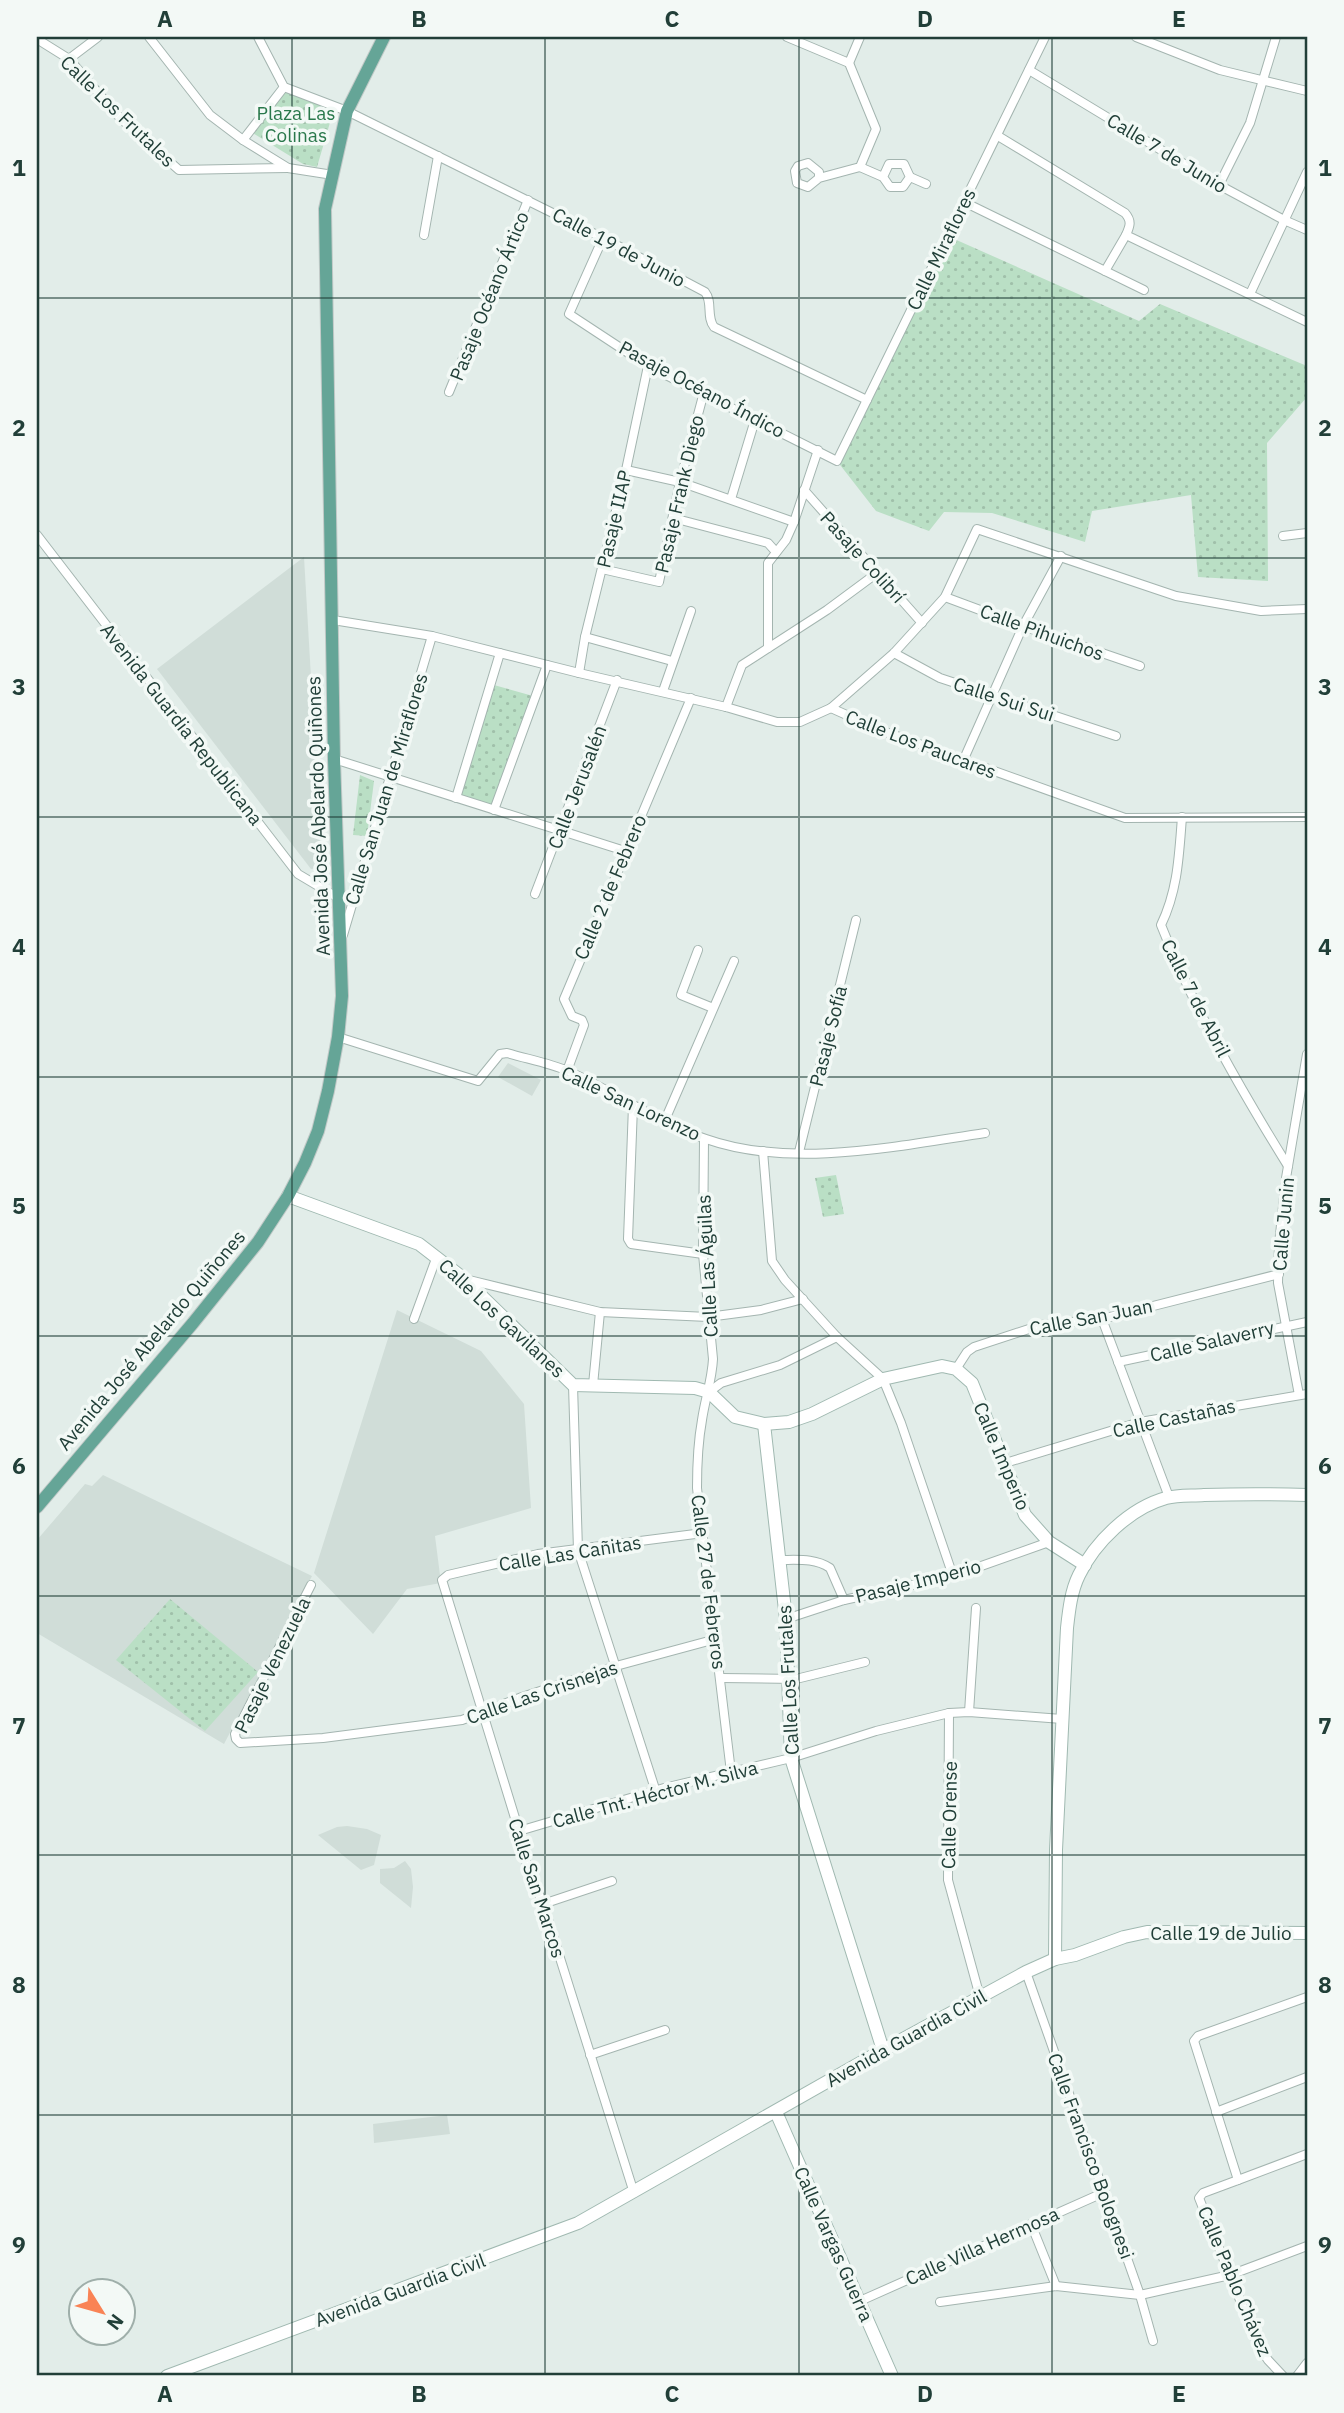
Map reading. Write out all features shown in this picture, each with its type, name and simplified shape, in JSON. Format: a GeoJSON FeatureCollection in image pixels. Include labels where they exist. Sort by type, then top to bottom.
{"type":"FeatureCollection","features":[{"type":"Feature","properties":{"kind":"main road","name":"Avenida José Abelardo Quiñones"},"geometry":{"type":"LineString","coordinates":[[37,1507],[258,1242],[288,1196],[305,1163],[318,1131],[328,1091],[342,996],[334,759],[325,209],[347,111],[384,37]]}},
{"type":"Feature","properties":{"kind":"street"},"geometry":{"type":"LineString","coordinates":[[69,59],[98,37]]}},
{"type":"Feature","properties":{"kind":"street"},"geometry":{"type":"LineString","coordinates":[[149,37],[210,115],[243,140],[288,168],[332,175]]}},
{"type":"Feature","properties":{"kind":"street"},"geometry":{"type":"LineString","coordinates":[[243,140],[284,87],[258,37]]}},
{"type":"Feature","properties":{"kind":"street"},"geometry":{"type":"LineString","coordinates":[[787,37],[849,63]]}},
{"type":"Feature","properties":{"kind":"street"},"geometry":{"type":"LineString","coordinates":[[860,37],[849,63],[876,130],[860,167]]}},
{"type":"Feature","properties":{"kind":"street","name":"Calle Miraflores"},"geometry":{"type":"LineString","coordinates":[[837,461],[1045,37]]}},
{"type":"Feature","properties":{"kind":"street"},"geometry":{"type":"LineString","coordinates":[[1136,37],[1220,70],[1307,91]]}},
{"type":"Feature","properties":{"kind":"street"},"geometry":{"type":"LineString","coordinates":[[1219,185],[1251,123],[1276,37]]}},
{"type":"Feature","properties":{"kind":"street","name":"Calle Los Frutales"},"geometry":{"type":"LineString","coordinates":[[37,39],[69,59],[120,118],[179,170],[288,168]]}},
{"type":"Feature","properties":{"kind":"street","name":"Calle 7 de Junio"},"geometry":{"type":"LineString","coordinates":[[1029,70],[1219,185],[1307,230]]}},
{"type":"Feature","properties":{"kind":"street","name":"Calle 19 de Junio"},"geometry":{"type":"LineString","coordinates":[[284,87],[347,111],[603,238],[705,292],[708,297],[710,321],[714,327],[867,400]]}},
{"type":"Feature","properties":{"kind":"street"},"geometry":{"type":"LineString","coordinates":[[998,136],[1130,218],[1126,235],[1105,271]]}},
{"type":"Feature","properties":{"kind":"street"},"geometry":{"type":"LineString","coordinates":[[424,235],[438,156]]}},
{"type":"Feature","properties":{"kind":"street"},"geometry":{"type":"LineString","coordinates":[[883,177],[890,163],[897,162],[904,164],[910,177],[926,184]]}},
{"type":"Feature","properties":{"kind":"street"},"geometry":{"type":"LineString","coordinates":[[820,178],[860,167],[883,177],[890,187],[897,188],[908,183],[910,177]]}},
{"type":"Feature","properties":{"kind":"street"},"geometry":{"type":"LineString","coordinates":[[1250,294],[1307,172]]}},
{"type":"Feature","properties":{"kind":"street","name":"Pasaje Océano Ártico"},"geometry":{"type":"LineString","coordinates":[[449,392],[528,201]]}},
{"type":"Feature","properties":{"kind":"street"},"geometry":{"type":"LineString","coordinates":[[964,202],[1144,290]]}},
{"type":"Feature","properties":{"kind":"street"},"geometry":{"type":"LineString","coordinates":[[1126,235],[1307,322]]}},
{"type":"Feature","properties":{"kind":"street","name":"Pasaje Océano Índico"},"geometry":{"type":"LineString","coordinates":[[603,238],[569,314],[648,366],[837,461]]}},
{"type":"Feature","properties":{"kind":"street","name":"Pasaje IIAP"},"geometry":{"type":"LineString","coordinates":[[579,673],[584,637],[626,470],[648,366]]}},
{"type":"Feature","properties":{"kind":"street","name":"Pasaje Frank Diego"},"geometry":{"type":"LineString","coordinates":[[602,569],[659,582],[680,482],[704,392]]}},
{"type":"Feature","properties":{"kind":"street"},"geometry":{"type":"LineString","coordinates":[[731,499],[755,420]]}},
{"type":"Feature","properties":{"kind":"street"},"geometry":{"type":"LineString","coordinates":[[768,648],[768,563],[786,540],[794,522],[818,450]]}},
{"type":"Feature","properties":{"kind":"street"},"geometry":{"type":"LineString","coordinates":[[626,470],[680,482],[794,522]]}},
{"type":"Feature","properties":{"kind":"street","name":"Pasaje Colibrí"},"geometry":{"type":"LineString","coordinates":[[804,490],[922,622]]}},
{"type":"Feature","properties":{"kind":"street"},"geometry":{"type":"LineString","coordinates":[[673,519],[768,543],[776,552]]}},
{"type":"Feature","properties":{"kind":"street"},"geometry":{"type":"LineString","coordinates":[[831,708],[894,653],[945,597],[977,529],[1176,596],[1261,611],[1307,609]]}},
{"type":"Feature","properties":{"kind":"street"},"geometry":{"type":"LineString","coordinates":[[1283,536],[1307,533]]}},
{"type":"Feature","properties":{"kind":"street","name":"Avenida Guardia Republicana"},"geometry":{"type":"LineString","coordinates":[[37,535],[298,874],[340,899]]}},
{"type":"Feature","properties":{"kind":"street"},"geometry":{"type":"LineString","coordinates":[[962,761],[1023,626],[1060,556]]}},
{"type":"Feature","properties":{"kind":"street"},"geometry":{"type":"LineString","coordinates":[[726,707],[742,665],[827,610],[877,573]]}},
{"type":"Feature","properties":{"kind":"street","name":"Calle Pihuichos"},"geometry":{"type":"LineString","coordinates":[[945,597],[1140,666]]}},
{"type":"Feature","properties":{"kind":"street"},"geometry":{"type":"LineString","coordinates":[[663,691],[691,611]]}},
{"type":"Feature","properties":{"kind":"street","name":"Calle Los Paucares"},"geometry":{"type":"LineString","coordinates":[[332,620],[432,636],[663,691],[778,722],[800,722],[831,708],[962,761],[1125,818],[1307,817]]}},
{"type":"Feature","properties":{"kind":"street","name":"Calle San Juan de Miraflores"},"geometry":{"type":"LineString","coordinates":[[341,942],[432,636]]}},
{"type":"Feature","properties":{"kind":"street"},"geometry":{"type":"LineString","coordinates":[[584,637],[672,661]]}},
{"type":"Feature","properties":{"kind":"street"},"geometry":{"type":"LineString","coordinates":[[456,798],[500,653]]}},
{"type":"Feature","properties":{"kind":"street","name":"Calle Sui Sui"},"geometry":{"type":"LineString","coordinates":[[894,653],[940,678],[1116,736]]}},
{"type":"Feature","properties":{"kind":"street"},"geometry":{"type":"LineString","coordinates":[[494,810],[547,665]]}},
{"type":"Feature","properties":{"kind":"street","name":"Calle Jerusalén"},"geometry":{"type":"LineString","coordinates":[[535,894],[617,680]]}},
{"type":"Feature","properties":{"kind":"street","name":"Calle 2 de Febrero"},"geometry":{"type":"LineString","coordinates":[[567,1071],[584,1025],[582,1020],[572,1016],[564,999],[691,698]]}},
{"type":"Feature","properties":{"kind":"street"},"geometry":{"type":"LineString","coordinates":[[334,759],[625,851]]}},
{"type":"Feature","properties":{"kind":"street","name":"Calle 7 de Abril"},"geometry":{"type":"LineString","coordinates":[[1182,817],[1177,877],[1171,904],[1161,925],[1179,972],[1257,1116],[1288,1166]]}},
{"type":"Feature","properties":{"kind":"street","name":"Pasaje Sofía"},"geometry":{"type":"LineString","coordinates":[[799,1152],[856,920]]}},
{"type":"Feature","properties":{"kind":"street"},"geometry":{"type":"LineString","coordinates":[[698,950],[681,995],[713,1008]]}},
{"type":"Feature","properties":{"kind":"street"},"geometry":{"type":"LineString","coordinates":[[665,1120],[734,961]]}},
{"type":"Feature","properties":{"kind":"street","name":"Calle San Lorenzo"},"geometry":{"type":"LineString","coordinates":[[338,1037],[478,1081],[504,1052],[567,1071],[704,1139],[763,1152],[849,1153],[985,1133]]}},
{"type":"Feature","properties":{"kind":"street","name":"Calle Junin"},"geometry":{"type":"LineString","coordinates":[[1303,1394],[1286,1324],[1279,1274],[1279,1244],[1288,1166],[1307,1054]]}},
{"type":"Feature","properties":{"kind":"street"},"geometry":{"type":"LineString","coordinates":[[633,1106],[628,1239],[631,1244],[703,1254]]}},
{"type":"Feature","properties":{"kind":"street","name":"Calle Las Águilas"},"geometry":{"type":"LineString","coordinates":[[704,1139],[703,1254],[713,1359],[709,1392]]}},
{"type":"Feature","properties":{"kind":"street"},"geometry":{"type":"LineString","coordinates":[[763,1152],[772,1261],[837,1337],[883,1380],[901,1423],[953,1576]]}},
{"type":"Feature","properties":{"kind":"street","name":"Calle Los Gavilanes"},"geometry":{"type":"LineString","coordinates":[[288,1196],[419,1244],[463,1278],[573,1385],[695,1388],[709,1392]]}},
{"type":"Feature","properties":{"kind":"street"},"geometry":{"type":"LineString","coordinates":[[414,1319],[437,1256]]}},
{"type":"Feature","properties":{"kind":"street","name":"Calle San Juan"},"geometry":{"type":"LineString","coordinates":[[956,1369],[967,1352],[984,1343],[1041,1325],[1102,1320],[1279,1274]]}},
{"type":"Feature","properties":{"kind":"street"},"geometry":{"type":"LineString","coordinates":[[463,1278],[600,1312],[708,1317],[761,1310],[803,1299]]}},
{"type":"Feature","properties":{"kind":"street"},"geometry":{"type":"LineString","coordinates":[[593,1385],[600,1312]]}},
{"type":"Feature","properties":{"kind":"street"},"geometry":{"type":"LineString","coordinates":[[1102,1320],[1169,1497]]}},
{"type":"Feature","properties":{"kind":"street","name":"Calle Salaverry"},"geometry":{"type":"LineString","coordinates":[[1118,1362],[1286,1324],[1307,1322]]}},
{"type":"Feature","properties":{"kind":"street"},"geometry":{"type":"LineString","coordinates":[[837,1337],[780,1366],[722,1383],[709,1392],[735,1417],[764,1424],[789,1422],[883,1380],[942,1366],[956,1369]]}},
{"type":"Feature","properties":{"kind":"street","name":"Calle Imperio"},"geometry":{"type":"LineString","coordinates":[[956,1369],[972,1383],[1025,1515],[1049,1542],[1085,1565]]}},
{"type":"Feature","properties":{"kind":"street"},"geometry":{"type":"LineString","coordinates":[[573,1385],[578,1550],[656,1792]]}},
{"type":"Feature","properties":{"kind":"street","name":"Calle 27 de Febreros"},"geometry":{"type":"LineString","coordinates":[[709,1392],[702,1417],[697,1455],[697,1488],[731,1772]]}},
{"type":"Feature","properties":{"kind":"street","name":"Calle Castañas"},"geometry":{"type":"LineString","coordinates":[[1003,1464],[1140,1422],[1303,1394]]}},
{"type":"Feature","properties":{"kind":"street","name":"Calle Los Frutales"},"geometry":{"type":"LineString","coordinates":[[764,1424],[786,1619],[791,1758],[883,2050]]}},
{"type":"Feature","properties":{"kind":"street"},"geometry":{"type":"LineString","coordinates":[[1055,1959],[1062,1719],[1069,1607],[1085,1565],[1111,1533],[1128,1518],[1141,1508],[1169,1497],[1307,1494]]}},
{"type":"Feature","properties":{"kind":"street","name":"Calle Las Cañitas"},"geometry":{"type":"LineString","coordinates":[[441,1583],[443,1577],[538,1554],[704,1533]]}},
{"type":"Feature","properties":{"kind":"street","name":"Pasaje Imperio"},"geometry":{"type":"LineString","coordinates":[[786,1619],[844,1600],[953,1576],[1049,1542]]}},
{"type":"Feature","properties":{"kind":"street"},"geometry":{"type":"LineString","coordinates":[[780,1560],[811,1560],[827,1565],[844,1600]]}},
{"type":"Feature","properties":{"kind":"street","name":"Calle San Marcos"},"geometry":{"type":"LineString","coordinates":[[441,1583],[519,1830],[528,1869],[543,1904],[634,2193]]}},
{"type":"Feature","properties":{"kind":"street","name":"Pasaje Venezuela"},"geometry":{"type":"LineString","coordinates":[[240,1743],[235,1734],[311,1585]]}},
{"type":"Feature","properties":{"kind":"street"},"geometry":{"type":"LineString","coordinates":[[969,1712],[976,1608]]}},
{"type":"Feature","properties":{"kind":"street","name":"Calle Las Crisnejas"},"geometry":{"type":"LineString","coordinates":[[240,1743],[323,1738],[462,1720],[522,1696],[616,1666],[716,1639]]}},
{"type":"Feature","properties":{"kind":"street"},"geometry":{"type":"LineString","coordinates":[[721,1678],[796,1679],[865,1662]]}},
{"type":"Feature","properties":{"kind":"street","name":"Calle Tnt. Héctor M. Silva"},"geometry":{"type":"LineString","coordinates":[[519,1830],[664,1788],[791,1758],[876,1731],[949,1713],[1062,1719]]}},
{"type":"Feature","properties":{"kind":"street","name":"Calle Orense"},"geometry":{"type":"LineString","coordinates":[[949,1713],[948,1880],[980,1997]]}},
{"type":"Feature","properties":{"kind":"street"},"geometry":{"type":"LineString","coordinates":[[543,1904],[612,1881]]}},
{"type":"Feature","properties":{"kind":"street","name":"Calle 19 de Julio"},"geometry":{"type":"LineString","coordinates":[[1055,1959],[1147,1932],[1307,1933]]}},
{"type":"Feature","properties":{"kind":"street","name":"Avenida Guardia Civil"},"geometry":{"type":"LineString","coordinates":[[167,2376],[578,2223],[883,2050],[1055,1959]]}},
{"type":"Feature","properties":{"kind":"street","name":"Calle Francisco Bolognesi"},"geometry":{"type":"LineString","coordinates":[[1026,1972],[1105,2192],[1153,2341]]}},
{"type":"Feature","properties":{"kind":"street"},"geometry":{"type":"LineString","coordinates":[[1307,1997],[1198,2036],[1194,2041],[1238,2180],[1307,2154]]}},
{"type":"Feature","properties":{"kind":"street"},"geometry":{"type":"LineString","coordinates":[[590,2055],[665,2030]]}},
{"type":"Feature","properties":{"kind":"street"},"geometry":{"type":"LineString","coordinates":[[1216,2112],[1307,2077]]}},
{"type":"Feature","properties":{"kind":"street","name":"Calle Vargas Guerra"},"geometry":{"type":"LineString","coordinates":[[776,2112],[892,2376]]}},
{"type":"Feature","properties":{"kind":"street","name":"Calle Pablo Chávez"},"geometry":{"type":"LineString","coordinates":[[1238,2180],[1203,2193],[1199,2198],[1258,2345],[1283,2376]]}},
{"type":"Feature","properties":{"kind":"street","name":"Calle Villa Hermosa"},"geometry":{"type":"LineString","coordinates":[[860,2301],[1105,2192]]}},
{"type":"Feature","properties":{"kind":"street"},"geometry":{"type":"LineString","coordinates":[[1031,2224],[1056,2286]]}},
{"type":"Feature","properties":{"kind":"street"},"geometry":{"type":"LineString","coordinates":[[940,2302],[1056,2286],[1140,2295],[1230,2275],[1307,2246]]}},
{"type":"Feature","properties":{"kind":"street"},"geometry":{"type":"LineString","coordinates":[[1297,2376],[1307,2362]]}},
{"type":"Feature","properties":{"kind":"shaded area"},"geometry":{"type":"Polygon","coordinates":[[[304,557],[322,867],[311,869],[157,669],[304,557]]]}},
{"type":"Feature","properties":{"kind":"shaded area"},"geometry":{"type":"Polygon","coordinates":[[[508,1063],[541,1080],[532,1096],[498,1077],[508,1063]]]}},
{"type":"Feature","properties":{"kind":"shaded area"},"geometry":{"type":"Polygon","coordinates":[[[397,1310],[481,1351],[524,1404],[531,1508],[435,1536],[441,1583],[407,1589],[373,1634],[314,1573],[397,1310]]]}},
{"type":"Feature","properties":{"kind":"shaded area"},"geometry":{"type":"Polygon","coordinates":[[[103,1475],[312,1576],[224,1744],[37,1633],[37,1540],[85,1484],[92,1486],[103,1475]]]}},
{"type":"Feature","properties":{"kind":"shaded area"},"geometry":{"type":"Polygon","coordinates":[[[347,1826],[367,1829],[381,1835],[374,1865],[361,1870],[318,1835],[347,1826]]]}},
{"type":"Feature","properties":{"kind":"shaded area"},"geometry":{"type":"Polygon","coordinates":[[[405,1861],[411,1869],[411,1908],[380,1883],[380,1869],[394,1868],[405,1861]]]}},
{"type":"Feature","properties":{"kind":"shaded area"},"geometry":{"type":"Polygon","coordinates":[[[447,2115],[450,2134],[374,2143],[373,2124],[447,2115]]]}},
{"type":"Feature","properties":{"kind":"green space","name":"Plaza Las Colinas"},"geometry":{"type":"Polygon","coordinates":[[[289,86],[336,102],[317,167],[303,164],[251,132],[289,86]]]}},
{"type":"Feature","properties":{"kind":"green space"},"geometry":{"type":"Polygon","coordinates":[[[943,234],[1139,321],[1160,304],[1307,366],[1307,397],[1267,443],[1268,581],[1198,577],[1191,495],[1092,511],[1085,542],[992,513],[944,512],[929,531],[876,511],[837,461],[943,234]]]}},
{"type":"Feature","properties":{"kind":"green space"},"geometry":{"type":"Polygon","coordinates":[[[494,685],[533,696],[493,806],[459,795],[494,685]]]}},
{"type":"Feature","properties":{"kind":"green space"},"geometry":{"type":"Polygon","coordinates":[[[360,775],[374,781],[367,836],[353,835],[360,775]]]}},
{"type":"Feature","properties":{"kind":"green space"},"geometry":{"type":"Polygon","coordinates":[[[836,1175],[844,1214],[823,1217],[815,1178],[836,1175]]]}},
{"type":"Feature","properties":{"kind":"green space"},"geometry":{"type":"Polygon","coordinates":[[[170,1599],[258,1672],[205,1731],[116,1660],[170,1599]]]}}]}
